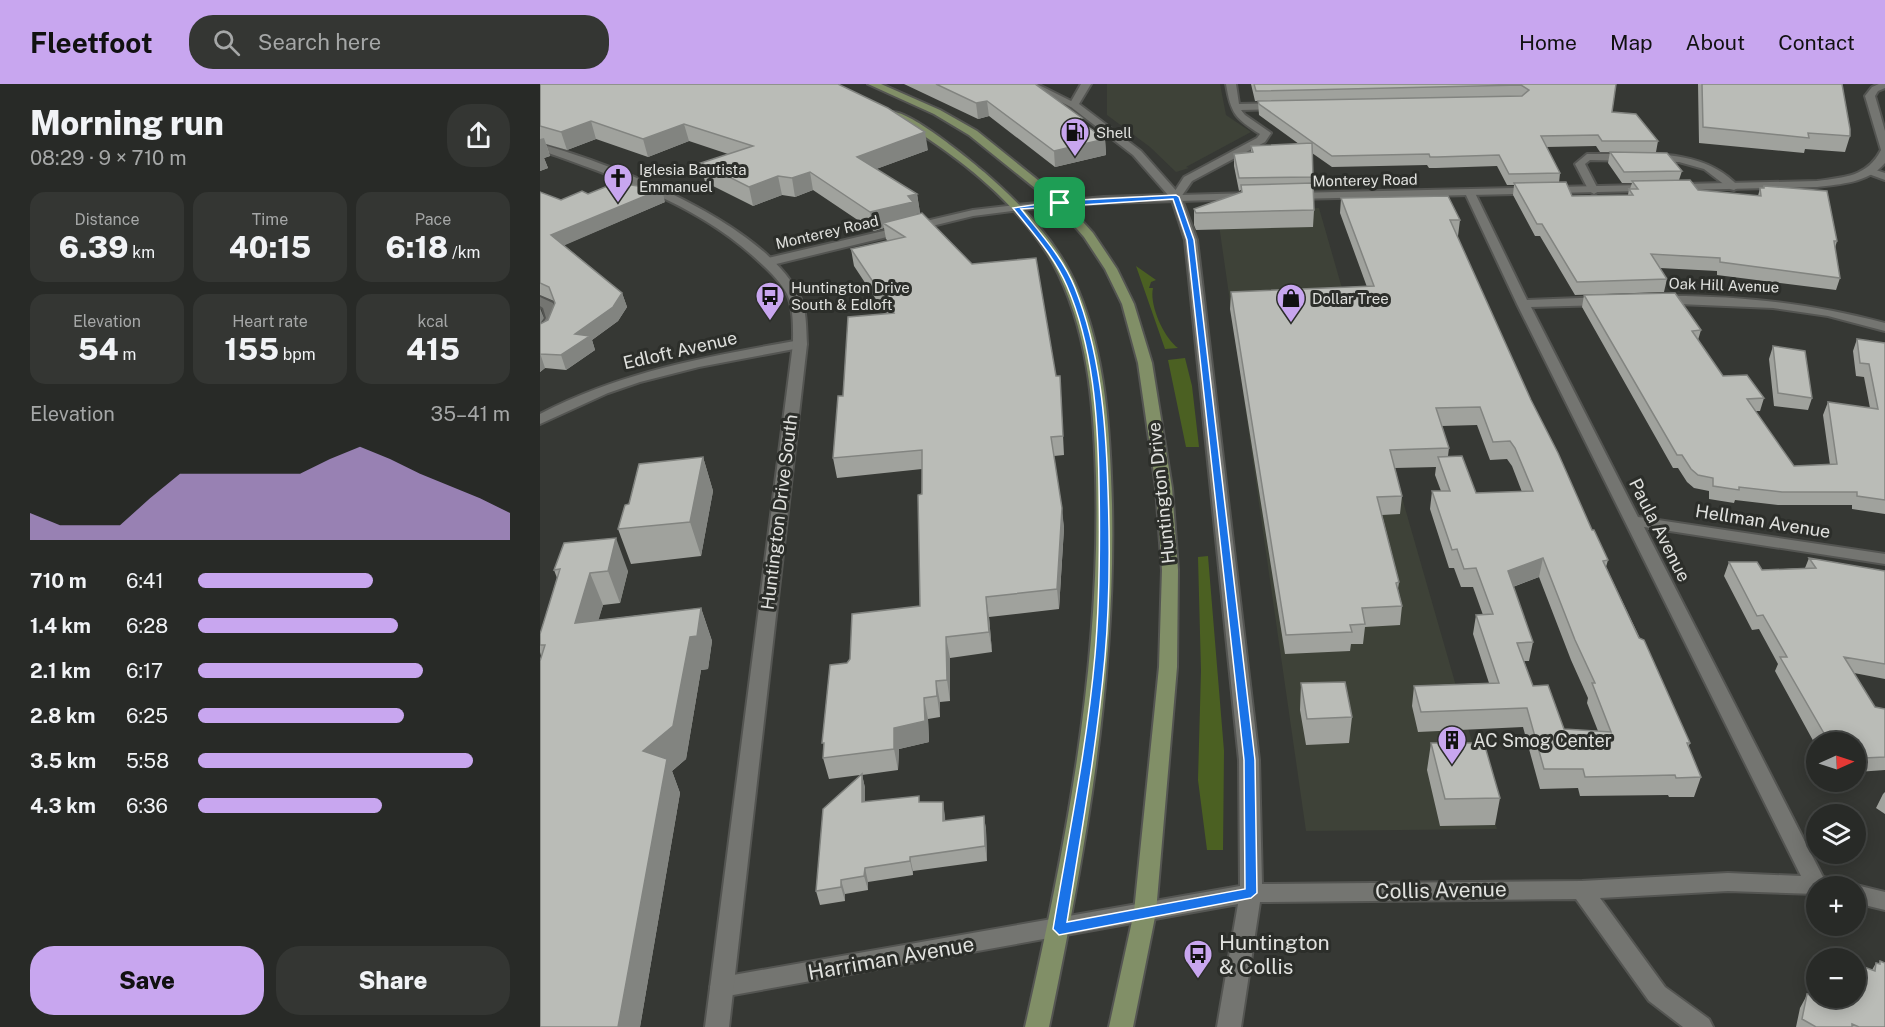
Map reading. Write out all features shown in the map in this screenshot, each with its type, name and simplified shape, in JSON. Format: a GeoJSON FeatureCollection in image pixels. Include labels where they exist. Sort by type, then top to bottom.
{"type":"FeatureCollection","features":[{"type":"Feature","properties":{"kind":"main road","name":"Huntington Drive"},"geometry":{"type":"LineString","coordinates":[[873,84],[937,112],[973,133],[1060,203],[1095,244],[1112,269],[1128,304],[1145,363],[1164,488],[1170,570],[1168,667],[1145,912],[1121,1027]]}},
{"type":"Feature","properties":{"kind":"main road"},"geometry":{"type":"LineString","coordinates":[[888,111],[945,146],[1016,208],[1052,252],[1071,286],[1085,330],[1095,380],[1102,448],[1105,550],[1100,656],[1086,770],[1059,929],[1037,1027]]}},
{"type":"Feature","properties":{"kind":"street"},"geometry":{"type":"LineString","coordinates":[[1030,84],[1074,105],[1139,155],[1176,197],[1191,240],[1249,760],[1251,893],[1229,1027]]}},
{"type":"Feature","properties":{"kind":"street"},"geometry":{"type":"LineString","coordinates":[[1074,105],[1086,84]]}},
{"type":"Feature","properties":{"kind":"street"},"geometry":{"type":"LineString","coordinates":[[1176,197],[1188,179],[1261,140],[1266,134],[1241,117],[1235,107],[1231,84]]}},
{"type":"Feature","properties":{"kind":"street"},"geometry":{"type":"LineString","coordinates":[[1870,171],[1883,161],[1885,150],[1870,96],[1875,89],[1885,85]]}},
{"type":"Feature","properties":{"kind":"street"},"geometry":{"type":"LineString","coordinates":[[1235,107],[1295,106]]}},
{"type":"Feature","properties":{"kind":"street","name":"Huntington Drive South"},"geometry":{"type":"LineString","coordinates":[[540,147],[681,201],[723,225],[768,262],[793,294],[799,318],[800,344],[717,1027]]}},
{"type":"Feature","properties":{"kind":"street"},"geometry":{"type":"LineString","coordinates":[[1594,190],[1580,164],[1587,157],[1679,159],[1708,167],[1734,187]]}},
{"type":"Feature","properties":{"kind":"street","name":"Monterey Road"},"geometry":{"type":"LineString","coordinates":[[768,262],[973,213],[1060,203],[1176,197],[1470,193],[1817,184],[1852,179],[1870,171]]}},
{"type":"Feature","properties":{"kind":"street"},"geometry":{"type":"LineString","coordinates":[[1870,171],[1885,177]]}},
{"type":"Feature","properties":{"kind":"street","name":"Paula Avenue"},"geometry":{"type":"LineString","coordinates":[[1470,193],[1523,303],[1816,876]]}},
{"type":"Feature","properties":{"kind":"street","name":"Oak Hill Avenue"},"geometry":{"type":"LineString","coordinates":[[1646,300],[1739,299],[1784,303],[1885,327]]}},
{"type":"Feature","properties":{"kind":"street"},"geometry":{"type":"LineString","coordinates":[[540,301],[549,306],[552,318],[546,330],[540,335]]}},
{"type":"Feature","properties":{"kind":"street"},"geometry":{"type":"LineString","coordinates":[[1523,303],[1624,301]]}},
{"type":"Feature","properties":{"kind":"street","name":"Edloft Avenue"},"geometry":{"type":"LineString","coordinates":[[540,420],[567,404],[630,378],[696,361],[800,344]]}},
{"type":"Feature","properties":{"kind":"street","name":"Hellman Avenue"},"geometry":{"type":"LineString","coordinates":[[1634,521],[1885,560]]}},
{"type":"Feature","properties":{"kind":"street","name":"Collis Avenue"},"geometry":{"type":"LineString","coordinates":[[1059,929],[1251,893],[1582,890],[1728,882],[1806,885]]}},
{"type":"Feature","properties":{"kind":"street"},"geometry":{"type":"LineString","coordinates":[[1582,890],[1657,994],[1701,1027]]}},
{"type":"Feature","properties":{"kind":"street"},"geometry":{"type":"LineString","coordinates":[[1866,896],[1885,901]]}},
{"type":"Feature","properties":{"kind":"street","name":"Harriman Avenue"},"geometry":{"type":"LineString","coordinates":[[722,987],[1059,929]]}},
{"type":"Feature","properties":{"kind":"shaded area"},"geometry":{"type":"Polygon","coordinates":[[[1107,84],[1220,84],[1226,115],[1251,132],[1186,167],[1189,168],[1176,172],[1150,147],[1107,115],[1107,84]]]}},
{"type":"Feature","properties":{"kind":"shaded area"},"geometry":{"type":"Polygon","coordinates":[[[1319,208],[1497,829],[1306,831],[1217,211],[1319,208]]]}},
{"type":"Feature","properties":{"kind":"green space"},"geometry":{"type":"Polygon","coordinates":[[[1136,266],[1156,280],[1151,282],[1149,288],[1153,288],[1155,312],[1168,337],[1178,348],[1165,349],[1136,266]]]}},
{"type":"Feature","properties":{"kind":"green space"},"geometry":{"type":"Polygon","coordinates":[[[1185,358],[1192,386],[1199,447],[1186,447],[1168,360],[1185,358]]]}},
{"type":"Feature","properties":{"kind":"green space"},"geometry":{"type":"Polygon","coordinates":[[[1208,556],[1224,751],[1223,850],[1207,850],[1198,780],[1201,671],[1198,557],[1208,556]]]}},
{"type":"Feature","properties":{"kind":"building"},"geometry":{"type":"Polygon","coordinates":[[[540,84],[838,84],[888,108],[925,132],[857,157],[917,194],[908,196],[913,202],[870,212],[810,172],[792,178],[778,176],[749,187],[701,163],[753,146],[684,124],[643,139],[591,121],[561,132],[540,126],[540,84]]]}},
{"type":"Feature","properties":{"kind":"building"},"geometry":{"type":"Polygon","coordinates":[[[936,84],[1035,84],[1082,118],[1077,119],[1105,139],[1054,151],[987,101],[976,103],[936,84]]]}},
{"type":"Feature","properties":{"kind":"building"},"geometry":{"type":"Polygon","coordinates":[[[1254,84],[1616,84],[1612,112],[1636,114],[1658,141],[1602,141],[1598,135],[1541,136],[1560,173],[1509,174],[1499,155],[1332,156],[1259,104],[1258,101],[1522,96],[1529,90],[1521,85],[1256,91],[1254,84]]]}},
{"type":"Feature","properties":{"kind":"building"},"geometry":{"type":"Polygon","coordinates":[[[1702,84],[1842,84],[1850,136],[1808,133],[1809,138],[1703,127],[1702,84]]]}},
{"type":"Feature","properties":{"kind":"building"},"geometry":{"type":"Polygon","coordinates":[[[1312,143],[1313,177],[1239,178],[1234,154],[1253,152],[1251,146],[1312,143]]]}},
{"type":"Feature","properties":{"kind":"building"},"geometry":{"type":"Polygon","coordinates":[[[1610,152],[1667,153],[1682,171],[1624,172],[1610,152]]]}},
{"type":"Feature","properties":{"kind":"building"},"geometry":{"type":"Polygon","coordinates":[[[1690,180],[1698,190],[1761,196],[1760,188],[1764,186],[1827,191],[1837,241],[1834,241],[1840,278],[1720,262],[1720,258],[1651,254],[1667,279],[1577,282],[1542,224],[1537,224],[1514,183],[1566,182],[1572,196],[1633,195],[1629,189],[1638,189],[1632,181],[1690,180]]]}},
{"type":"Feature","properties":{"kind":"building"},"geometry":{"type":"Polygon","coordinates":[[[615,183],[662,189],[551,235],[622,293],[613,307],[575,334],[590,336],[561,355],[540,354],[540,324],[548,320],[555,303],[549,287],[540,283],[540,192],[561,200],[582,191],[588,194],[615,183]]]}},
{"type":"Feature","properties":{"kind":"building"},"geometry":{"type":"Polygon","coordinates":[[[1313,183],[1314,210],[1196,213],[1194,209],[1242,192],[1241,185],[1313,183]]]}},
{"type":"Feature","properties":{"kind":"building"},"geometry":{"type":"Polygon","coordinates":[[[1448,196],[1460,220],[1450,220],[1531,400],[1608,560],[1603,561],[1639,638],[1644,640],[1690,743],[1687,743],[1701,777],[1676,778],[1675,775],[1585,777],[1583,769],[1544,769],[1527,708],[1421,712],[1414,686],[1499,683],[1476,615],[1493,614],[1476,568],[1464,569],[1457,549],[1452,550],[1432,491],[1450,491],[1438,457],[1462,456],[1476,493],[1533,491],[1515,448],[1510,441],[1493,442],[1480,407],[1436,408],[1449,448],[1390,450],[1402,496],[1377,497],[1399,582],[1396,583],[1402,606],[1362,608],[1365,624],[1350,625],[1352,632],[1286,635],[1231,292],[1374,286],[1341,198],[1448,196]],[[1543,558],[1508,571],[1533,642],[1517,643],[1533,686],[1548,685],[1564,729],[1611,732],[1592,683],[1595,683],[1575,640],[1543,558]]]}},
{"type":"Feature","properties":{"kind":"building"},"geometry":{"type":"Polygon","coordinates":[[[922,213],[972,264],[1036,258],[1056,376],[1060,376],[1063,436],[1051,437],[1062,508],[1057,589],[986,597],[989,632],[946,637],[947,680],[936,681],[937,696],[924,698],[925,721],[894,728],[894,749],[823,758],[824,743],[822,743],[830,665],[847,663],[850,659],[852,614],[920,606],[918,495],[922,494],[922,450],[833,458],[838,396],[843,396],[848,317],[894,313],[851,249],[905,237],[883,223],[922,213]]]}},
{"type":"Feature","properties":{"kind":"building"},"geometry":{"type":"Polygon","coordinates":[[[1675,293],[1701,330],[1692,331],[1723,376],[1747,375],[1764,398],[1747,399],[1794,466],[1837,464],[1828,402],[1878,409],[1869,364],[1860,363],[1857,339],[1885,343],[1885,500],[1857,496],[1857,492],[1782,492],[1713,486],[1713,478],[1698,475],[1691,469],[1682,455],[1677,455],[1584,295],[1675,293]]]}},
{"type":"Feature","properties":{"kind":"building"},"geometry":{"type":"Polygon","coordinates":[[[1773,346],[1805,351],[1812,398],[1778,393],[1773,346]]]}},
{"type":"Feature","properties":{"kind":"building"},"geometry":{"type":"Polygon","coordinates":[[[703,457],[690,522],[618,529],[625,505],[629,504],[639,464],[703,457]]]}},
{"type":"Feature","properties":{"kind":"building"},"geometry":{"type":"Polygon","coordinates":[[[616,538],[608,571],[590,573],[575,623],[701,608],[697,636],[690,637],[673,726],[643,751],[667,759],[618,1027],[540,1027],[540,661],[545,645],[540,645],[540,634],[560,569],[554,570],[564,543],[616,538]]]}},
{"type":"Feature","properties":{"kind":"building"},"geometry":{"type":"Polygon","coordinates":[[[1809,558],[1885,571],[1885,664],[1844,657],[1875,707],[1885,709],[1885,757],[1866,758],[1866,732],[1823,732],[1780,657],[1787,657],[1763,615],[1757,616],[1729,562],[1757,562],[1762,570],[1816,568],[1809,558]]]}},
{"type":"Feature","properties":{"kind":"building"},"geometry":{"type":"Polygon","coordinates":[[[1345,682],[1352,717],[1307,719],[1301,683],[1345,682]]]}},
{"type":"Feature","properties":{"kind":"building"},"geometry":{"type":"Polygon","coordinates":[[[1431,743],[1484,743],[1500,798],[1445,799],[1431,743]]]}},
{"type":"Feature","properties":{"kind":"building"},"geometry":{"type":"Polygon","coordinates":[[[862,774],[862,802],[919,796],[919,802],[943,802],[943,821],[984,816],[985,846],[910,857],[910,861],[865,868],[864,876],[841,880],[841,887],[816,891],[823,809],[862,774]]]}},
{"type":"Feature","properties":{"kind":"building"},"geometry":{"type":"Polygon","coordinates":[[[1880,961],[1885,963],[1885,1027],[1859,1027],[1852,1024],[1852,1027],[1816,1027],[1802,1019],[1806,999],[1806,1008],[1866,1008],[1866,968],[1875,971],[1876,963],[1880,964],[1880,961]]]}},
{"type":"Feature","properties":{"kind":"place","name":"Shell"},"geometry":{"type":"Point","coordinates":[1075,158]}},
{"type":"Feature","properties":{"kind":"place","name":"Iglesia Bautista Emmanuel"},"geometry":{"type":"Point","coordinates":[618,204]}},
{"type":"Feature","properties":{"kind":"place","name":"Huntington Drive South & Edloft"},"geometry":{"type":"Point","coordinates":[770,322]}},
{"type":"Feature","properties":{"kind":"place","name":"Dollar Tree"},"geometry":{"type":"Point","coordinates":[1291,324]}},
{"type":"Feature","properties":{"kind":"place","name":"AC Smog Center"},"geometry":{"type":"Point","coordinates":[1452,766]}},
{"type":"Feature","properties":{"kind":"place","name":"Huntington & Collis"},"geometry":{"type":"Point","coordinates":[1198,980]}},
{"type":"Feature","properties":{"kind":"route"},"geometry":{"type":"LineString","coordinates":[[1176,197],[1191,240],[1249,760],[1251,893],[1059,929],[1086,770],[1100,656],[1105,550],[1102,448],[1095,380],[1085,330],[1071,286],[1052,252],[1016,208],[1060,203],[1176,197]]}}]}
